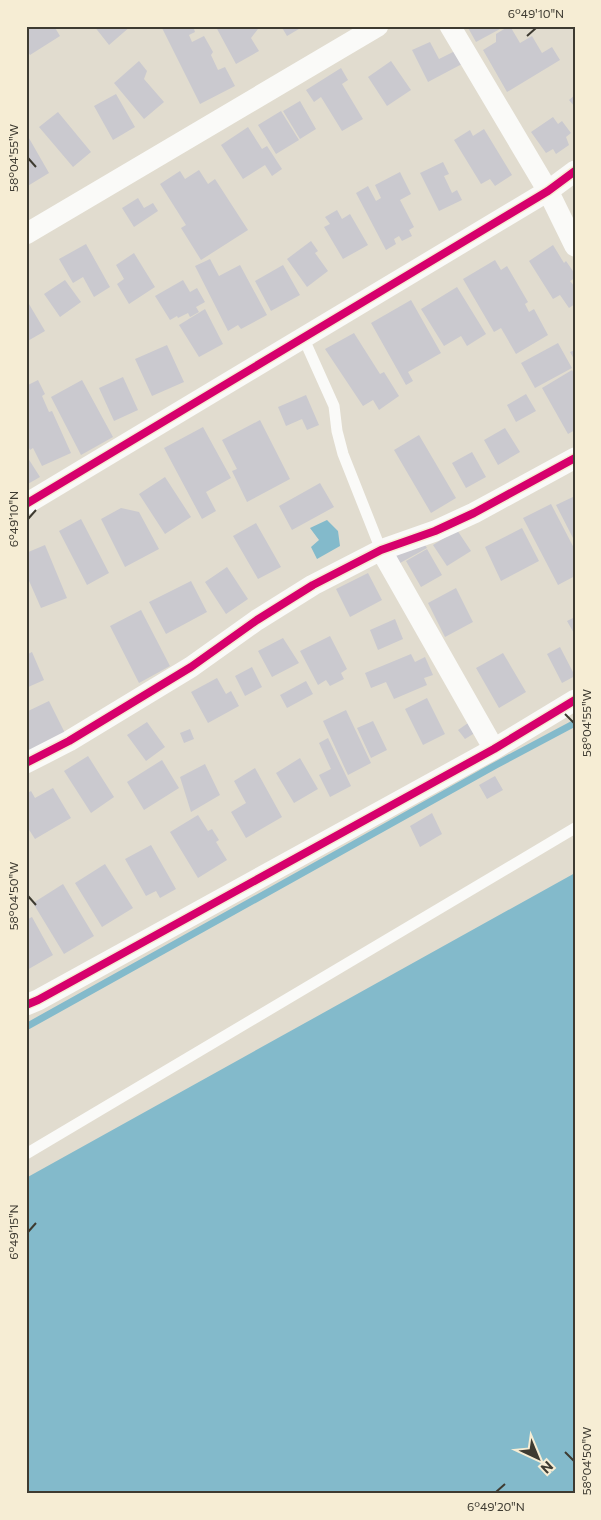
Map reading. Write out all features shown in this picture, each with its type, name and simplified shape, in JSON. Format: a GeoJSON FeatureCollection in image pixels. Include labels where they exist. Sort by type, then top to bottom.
{"type":"FeatureCollection","features":[{"type":"Feature","properties":{"kind":"street"},"geometry":{"type":"LineString","coordinates":[[26,234],[378,26]]}},
{"type":"Feature","properties":{"kind":"street"},"geometry":{"type":"LineString","coordinates":[[450,26],[548,191],[575,246]]}},
{"type":"Feature","properties":{"kind":"street"},"geometry":{"type":"LineString","coordinates":[[26,504],[548,191],[575,172]]}},
{"type":"Feature","properties":{"kind":"street"},"geometry":{"type":"LineString","coordinates":[[26,763],[69,740],[190,668],[257,620],[313,585],[381,550],[474,513],[575,458]]}},
{"type":"Feature","properties":{"kind":"street"},"geometry":{"type":"LineString","coordinates":[[381,550],[494,749]]}},
{"type":"Feature","properties":{"kind":"street"},"geometry":{"type":"LineString","coordinates":[[26,1005],[494,749],[575,700]]}},
{"type":"Feature","properties":{"kind":"lane"},"geometry":{"type":"LineString","coordinates":[[303,337],[334,406],[343,454],[381,550]]}},
{"type":"Feature","properties":{"kind":"lane"},"geometry":{"type":"LineString","coordinates":[[26,1154],[575,828]]}},
{"type":"Feature","properties":{"kind":"water"},"geometry":{"type":"Polygon","coordinates":[[[327,520],[338,531],[340,546],[317,559],[311,547],[319,540],[310,528],[327,520]]]}},
{"type":"Feature","properties":{"kind":"water"},"geometry":{"type":"Polygon","coordinates":[[[575,873],[575,1494],[26,1494],[26,1178],[575,873]]]}},
{"type":"Feature","properties":{"kind":"building"},"geometry":{"type":"Polygon","coordinates":[[[26,26],[54,26],[60,36],[30,55],[26,49],[26,26]]]}},
{"type":"Feature","properties":{"kind":"building"},"geometry":{"type":"Polygon","coordinates":[[[94,26],[131,26],[109,45],[94,26]]]}},
{"type":"Feature","properties":{"kind":"building"},"geometry":{"type":"Polygon","coordinates":[[[161,26],[193,26],[195,32],[189,35],[192,42],[204,36],[213,52],[211,55],[218,70],[225,67],[235,86],[200,104],[161,26]]]}},
{"type":"Feature","properties":{"kind":"building"},"geometry":{"type":"Polygon","coordinates":[[[257,26],[258,29],[251,38],[259,51],[236,64],[216,27],[257,26]]]}},
{"type":"Feature","properties":{"kind":"building"},"geometry":{"type":"Polygon","coordinates":[[[281,26],[304,26],[287,36],[281,26]]]}},
{"type":"Feature","properties":{"kind":"building"},"geometry":{"type":"Polygon","coordinates":[[[467,26],[498,26],[500,29],[476,42],[467,26]]]}},
{"type":"Feature","properties":{"kind":"building"},"geometry":{"type":"Polygon","coordinates":[[[509,26],[520,43],[532,36],[542,53],[552,47],[560,60],[507,92],[483,50],[496,42],[496,34],[509,26]]]}},
{"type":"Feature","properties":{"kind":"building"},"geometry":{"type":"Polygon","coordinates":[[[430,42],[439,59],[455,51],[462,64],[428,82],[412,50],[430,42]]]}},
{"type":"Feature","properties":{"kind":"building"},"geometry":{"type":"Polygon","coordinates":[[[139,61],[147,71],[144,79],[164,102],[144,119],[114,83],[139,61]]]}},
{"type":"Feature","properties":{"kind":"building"},"geometry":{"type":"Polygon","coordinates":[[[391,61],[411,90],[387,106],[368,77],[391,61]]]}},
{"type":"Feature","properties":{"kind":"building"},"geometry":{"type":"Polygon","coordinates":[[[341,68],[348,80],[342,84],[363,119],[342,131],[321,97],[314,102],[306,90],[341,68]]]}},
{"type":"Feature","properties":{"kind":"building"},"geometry":{"type":"Polygon","coordinates":[[[116,94],[135,127],[113,140],[94,106],[116,94]]]}},
{"type":"Feature","properties":{"kind":"building"},"geometry":{"type":"Polygon","coordinates":[[[575,95],[575,107],[569,100],[575,95]]]}},
{"type":"Feature","properties":{"kind":"building"},"geometry":{"type":"Polygon","coordinates":[[[300,101],[316,129],[300,139],[283,111],[300,101]]]}},
{"type":"Feature","properties":{"kind":"building"},"geometry":{"type":"Polygon","coordinates":[[[281,111],[299,140],[276,154],[258,125],[281,111]]]}},
{"type":"Feature","properties":{"kind":"building"},"geometry":{"type":"Polygon","coordinates":[[[58,112],[91,152],[73,167],[39,127],[58,112]]]}},
{"type":"Feature","properties":{"kind":"building"},"geometry":{"type":"Polygon","coordinates":[[[553,117],[558,124],[562,121],[571,133],[566,137],[569,145],[556,154],[553,149],[546,153],[531,132],[553,117]]]}},
{"type":"Feature","properties":{"kind":"building"},"geometry":{"type":"Polygon","coordinates":[[[248,127],[262,149],[267,146],[282,169],[272,176],[265,165],[243,179],[221,145],[248,127]]]}},
{"type":"Feature","properties":{"kind":"building"},"geometry":{"type":"Polygon","coordinates":[[[484,129],[512,175],[495,186],[490,179],[481,184],[454,140],[470,130],[473,136],[484,129]]]}},
{"type":"Feature","properties":{"kind":"building"},"geometry":{"type":"Polygon","coordinates":[[[26,133],[49,173],[26,187],[26,133]]]}},
{"type":"Feature","properties":{"kind":"building"},"geometry":{"type":"Polygon","coordinates":[[[443,162],[449,174],[444,176],[452,193],[457,190],[462,200],[439,211],[420,173],[443,162]]]}},
{"type":"Feature","properties":{"kind":"building"},"geometry":{"type":"Polygon","coordinates":[[[199,170],[208,184],[215,179],[248,230],[201,260],[181,228],[186,225],[160,184],[180,171],[185,179],[199,170]]]}},
{"type":"Feature","properties":{"kind":"building"},"geometry":{"type":"Polygon","coordinates":[[[400,172],[411,194],[400,200],[414,227],[409,230],[412,236],[402,241],[399,236],[394,239],[396,244],[386,250],[356,193],[368,186],[376,201],[381,198],[375,185],[400,172]]]}},
{"type":"Feature","properties":{"kind":"building"},"geometry":{"type":"Polygon","coordinates":[[[138,198],[144,208],[153,203],[158,211],[134,227],[122,208],[138,198]]]}},
{"type":"Feature","properties":{"kind":"building"},"geometry":{"type":"Polygon","coordinates":[[[337,210],[342,219],[350,214],[368,245],[343,259],[324,227],[330,224],[325,217],[337,210]]]}},
{"type":"Feature","properties":{"kind":"building"},"geometry":{"type":"Polygon","coordinates":[[[311,241],[318,251],[315,253],[328,271],[307,287],[287,259],[311,241]]]}},
{"type":"Feature","properties":{"kind":"building"},"geometry":{"type":"Polygon","coordinates":[[[86,244],[110,287],[94,297],[83,277],[73,283],[59,259],[86,244]]]}},
{"type":"Feature","properties":{"kind":"building"},"geometry":{"type":"Polygon","coordinates":[[[553,245],[564,263],[566,261],[575,274],[575,278],[570,281],[575,287],[575,304],[569,308],[560,295],[553,299],[529,261],[553,245]]]}},
{"type":"Feature","properties":{"kind":"building"},"geometry":{"type":"Polygon","coordinates":[[[134,253],[155,287],[129,304],[117,284],[124,279],[116,265],[134,253]]]}},
{"type":"Feature","properties":{"kind":"building"},"geometry":{"type":"Polygon","coordinates":[[[210,259],[219,276],[240,265],[267,315],[241,329],[238,325],[228,331],[195,266],[210,259]]]}},
{"type":"Feature","properties":{"kind":"building"},"geometry":{"type":"Polygon","coordinates":[[[495,260],[501,270],[507,266],[528,302],[525,304],[529,312],[534,309],[548,335],[516,354],[501,328],[494,332],[463,279],[495,260]]]}},
{"type":"Feature","properties":{"kind":"building"},"geometry":{"type":"Polygon","coordinates":[[[283,265],[300,295],[271,311],[255,281],[283,265]]]}},
{"type":"Feature","properties":{"kind":"building"},"geometry":{"type":"Polygon","coordinates":[[[65,280],[81,302],[60,317],[44,294],[65,280]]]}},
{"type":"Feature","properties":{"kind":"building"},"geometry":{"type":"Polygon","coordinates":[[[183,280],[190,292],[197,288],[205,302],[196,307],[199,312],[190,317],[188,313],[170,320],[155,296],[183,280]]]}},
{"type":"Feature","properties":{"kind":"building"},"geometry":{"type":"Polygon","coordinates":[[[457,287],[486,334],[467,346],[461,336],[444,346],[421,309],[457,287]]]}},
{"type":"Feature","properties":{"kind":"building"},"geometry":{"type":"Polygon","coordinates":[[[26,299],[45,331],[26,342],[26,299]]]}},
{"type":"Feature","properties":{"kind":"building"},"geometry":{"type":"Polygon","coordinates":[[[411,300],[441,353],[408,372],[413,381],[406,385],[371,323],[411,300]]]}},
{"type":"Feature","properties":{"kind":"building"},"geometry":{"type":"Polygon","coordinates":[[[205,309],[223,344],[199,357],[179,325],[205,309]]]}},
{"type":"Feature","properties":{"kind":"building"},"geometry":{"type":"Polygon","coordinates":[[[354,333],[380,374],[384,372],[399,396],[379,410],[373,400],[363,406],[325,349],[354,333]]]}},
{"type":"Feature","properties":{"kind":"building"},"geometry":{"type":"Polygon","coordinates":[[[558,343],[572,368],[535,388],[521,363],[558,343]]]}},
{"type":"Feature","properties":{"kind":"building"},"geometry":{"type":"Polygon","coordinates":[[[167,345],[184,382],[152,396],[135,359],[167,345]]]}},
{"type":"Feature","properties":{"kind":"building"},"geometry":{"type":"Polygon","coordinates":[[[575,350],[575,361],[570,352],[575,350]]]}},
{"type":"Feature","properties":{"kind":"building"},"geometry":{"type":"Polygon","coordinates":[[[572,370],[575,375],[575,430],[568,434],[542,388],[572,370]]]}},
{"type":"Feature","properties":{"kind":"building"},"geometry":{"type":"Polygon","coordinates":[[[123,377],[138,410],[114,421],[99,388],[123,377]]]}},
{"type":"Feature","properties":{"kind":"building"},"geometry":{"type":"Polygon","coordinates":[[[38,380],[45,394],[42,396],[49,412],[52,411],[71,453],[42,466],[33,448],[30,450],[26,442],[26,386],[38,380]]]}},
{"type":"Feature","properties":{"kind":"building"},"geometry":{"type":"Polygon","coordinates":[[[82,380],[113,437],[81,455],[51,397],[82,380]]]}},
{"type":"Feature","properties":{"kind":"building"},"geometry":{"type":"Polygon","coordinates":[[[526,394],[536,411],[516,422],[507,405],[526,394]]]}},
{"type":"Feature","properties":{"kind":"building"},"geometry":{"type":"Polygon","coordinates":[[[306,395],[319,425],[307,430],[302,419],[286,426],[278,407],[306,395]]]}},
{"type":"Feature","properties":{"kind":"building"},"geometry":{"type":"Polygon","coordinates":[[[260,420],[290,479],[247,502],[232,471],[237,469],[222,440],[260,420]]]}},
{"type":"Feature","properties":{"kind":"building"},"geometry":{"type":"Polygon","coordinates":[[[203,427],[231,478],[206,492],[216,511],[202,519],[164,448],[203,427]]]}},
{"type":"Feature","properties":{"kind":"building"},"geometry":{"type":"Polygon","coordinates":[[[505,428],[520,452],[498,465],[484,440],[505,428]]]}},
{"type":"Feature","properties":{"kind":"building"},"geometry":{"type":"Polygon","coordinates":[[[419,435],[456,498],[431,513],[394,450],[419,435]]]}},
{"type":"Feature","properties":{"kind":"building"},"geometry":{"type":"Polygon","coordinates":[[[472,452],[486,477],[466,488],[452,463],[472,452]]]}},
{"type":"Feature","properties":{"kind":"building"},"geometry":{"type":"Polygon","coordinates":[[[26,455],[40,477],[26,485],[26,455]]]}},
{"type":"Feature","properties":{"kind":"building"},"geometry":{"type":"Polygon","coordinates":[[[165,477],[191,517],[165,534],[139,494],[165,477]]]}},
{"type":"Feature","properties":{"kind":"building"},"geometry":{"type":"Polygon","coordinates":[[[320,483],[334,507],[292,530],[279,506],[320,483]]]}},
{"type":"Feature","properties":{"kind":"building"},"geometry":{"type":"Polygon","coordinates":[[[575,496],[575,537],[573,538],[556,505],[575,496]]]}},
{"type":"Feature","properties":{"kind":"building"},"geometry":{"type":"Polygon","coordinates":[[[551,504],[575,550],[575,576],[558,585],[523,518],[551,504]]]}},
{"type":"Feature","properties":{"kind":"building"},"geometry":{"type":"Polygon","coordinates":[[[121,508],[139,512],[159,549],[125,567],[101,519],[121,508]]]}},
{"type":"Feature","properties":{"kind":"building"},"geometry":{"type":"Polygon","coordinates":[[[81,519],[109,573],[87,585],[59,531],[81,519]]]}},
{"type":"Feature","properties":{"kind":"building"},"geometry":{"type":"Polygon","coordinates":[[[256,523],[281,567],[258,579],[233,536],[256,523]]]}},
{"type":"Feature","properties":{"kind":"building"},"geometry":{"type":"Polygon","coordinates":[[[522,528],[539,561],[501,581],[485,547],[522,528]]]}},
{"type":"Feature","properties":{"kind":"building"},"geometry":{"type":"Polygon","coordinates":[[[457,530],[471,551],[447,566],[433,545],[457,530]]]}},
{"type":"Feature","properties":{"kind":"building"},"geometry":{"type":"Polygon","coordinates":[[[421,539],[427,548],[400,563],[395,554],[421,539]]]}},
{"type":"Feature","properties":{"kind":"building"},"geometry":{"type":"Polygon","coordinates":[[[45,545],[67,598],[41,608],[26,574],[26,553],[45,545]]]}},
{"type":"Feature","properties":{"kind":"building"},"geometry":{"type":"Polygon","coordinates":[[[427,549],[442,575],[421,587],[406,561],[427,549]]]}},
{"type":"Feature","properties":{"kind":"building"},"geometry":{"type":"Polygon","coordinates":[[[227,567],[248,599],[226,614],[205,582],[227,567]]]}},
{"type":"Feature","properties":{"kind":"building"},"geometry":{"type":"Polygon","coordinates":[[[368,573],[382,600],[350,617],[336,589],[368,573]]]}},
{"type":"Feature","properties":{"kind":"building"},"geometry":{"type":"Polygon","coordinates":[[[191,581],[207,612],[166,634],[149,602],[191,581]]]}},
{"type":"Feature","properties":{"kind":"building"},"geometry":{"type":"Polygon","coordinates":[[[456,588],[473,622],[445,637],[428,603],[456,588]]]}},
{"type":"Feature","properties":{"kind":"building"},"geometry":{"type":"Polygon","coordinates":[[[141,610],[170,666],[139,683],[110,626],[141,610]]]}},
{"type":"Feature","properties":{"kind":"building"},"geometry":{"type":"Polygon","coordinates":[[[575,617],[575,635],[567,621],[575,617]]]}},
{"type":"Feature","properties":{"kind":"building"},"geometry":{"type":"Polygon","coordinates":[[[395,619],[403,639],[378,650],[370,630],[395,619]]]}},
{"type":"Feature","properties":{"kind":"building"},"geometry":{"type":"Polygon","coordinates":[[[330,636],[347,669],[341,673],[344,679],[330,686],[326,680],[318,685],[300,651],[330,636]]]}},
{"type":"Feature","properties":{"kind":"building"},"geometry":{"type":"Polygon","coordinates":[[[283,638],[299,663],[272,677],[258,651],[283,638]]]}},
{"type":"Feature","properties":{"kind":"building"},"geometry":{"type":"Polygon","coordinates":[[[560,647],[575,676],[562,683],[547,654],[560,647]]]}},
{"type":"Feature","properties":{"kind":"building"},"geometry":{"type":"Polygon","coordinates":[[[32,652],[44,680],[26,688],[26,655],[32,652]]]}},
{"type":"Feature","properties":{"kind":"building"},"geometry":{"type":"Polygon","coordinates":[[[503,653],[526,692],[499,708],[476,668],[503,653]]]}},
{"type":"Feature","properties":{"kind":"building"},"geometry":{"type":"Polygon","coordinates":[[[411,654],[415,662],[425,657],[433,675],[424,678],[427,685],[394,699],[386,682],[371,688],[365,673],[411,654]]]}},
{"type":"Feature","properties":{"kind":"building"},"geometry":{"type":"Polygon","coordinates":[[[252,667],[262,687],[245,696],[235,676],[252,667]]]}},
{"type":"Feature","properties":{"kind":"building"},"geometry":{"type":"Polygon","coordinates":[[[217,678],[226,694],[231,691],[239,706],[208,723],[191,692],[217,678]]]}},
{"type":"Feature","properties":{"kind":"building"},"geometry":{"type":"Polygon","coordinates":[[[306,681],[313,694],[287,708],[280,695],[306,681]]]}},
{"type":"Feature","properties":{"kind":"building"},"geometry":{"type":"Polygon","coordinates":[[[427,698],[445,734],[423,745],[405,709],[427,698]]]}},
{"type":"Feature","properties":{"kind":"building"},"geometry":{"type":"Polygon","coordinates":[[[49,701],[65,733],[26,752],[26,712],[49,701]]]}},
{"type":"Feature","properties":{"kind":"building"},"geometry":{"type":"Polygon","coordinates":[[[346,710],[371,763],[348,775],[323,721],[346,710]]]}},
{"type":"Feature","properties":{"kind":"building"},"geometry":{"type":"Polygon","coordinates":[[[373,721],[387,750],[371,758],[357,728],[373,721]]]}},
{"type":"Feature","properties":{"kind":"building"},"geometry":{"type":"Polygon","coordinates":[[[471,721],[478,731],[465,739],[458,730],[471,721]]]}},
{"type":"Feature","properties":{"kind":"building"},"geometry":{"type":"Polygon","coordinates":[[[147,722],[165,747],[146,761],[127,735],[147,722]]]}},
{"type":"Feature","properties":{"kind":"building"},"geometry":{"type":"Polygon","coordinates":[[[190,729],[194,739],[184,743],[180,733],[190,729]]]}},
{"type":"Feature","properties":{"kind":"building"},"geometry":{"type":"Polygon","coordinates":[[[328,738],[351,786],[330,797],[319,775],[331,769],[319,743],[328,738]]]}},
{"type":"Feature","properties":{"kind":"building"},"geometry":{"type":"Polygon","coordinates":[[[88,756],[114,797],[91,813],[64,771],[88,756]]]}},
{"type":"Feature","properties":{"kind":"building"},"geometry":{"type":"Polygon","coordinates":[[[300,758],[318,789],[294,803],[276,773],[300,758]]]}},
{"type":"Feature","properties":{"kind":"building"},"geometry":{"type":"Polygon","coordinates":[[[162,760],[179,788],[144,810],[127,782],[162,760]]]}},
{"type":"Feature","properties":{"kind":"building"},"geometry":{"type":"Polygon","coordinates":[[[205,764],[220,795],[191,812],[180,777],[205,764]]]}},
{"type":"Feature","properties":{"kind":"building"},"geometry":{"type":"Polygon","coordinates":[[[255,768],[282,817],[246,838],[231,812],[246,803],[234,781],[255,768]]]}},
{"type":"Feature","properties":{"kind":"building"},"geometry":{"type":"Polygon","coordinates":[[[495,776],[503,790],[487,799],[479,785],[495,776]]]}},
{"type":"Feature","properties":{"kind":"building"},"geometry":{"type":"Polygon","coordinates":[[[53,788],[71,818],[35,839],[26,825],[26,794],[31,791],[35,798],[53,788]]]}},
{"type":"Feature","properties":{"kind":"building"},"geometry":{"type":"Polygon","coordinates":[[[432,813],[442,834],[420,847],[410,826],[432,813]]]}},
{"type":"Feature","properties":{"kind":"building"},"geometry":{"type":"Polygon","coordinates":[[[198,815],[208,831],[212,829],[219,840],[216,842],[227,860],[198,878],[170,832],[198,815]]]}},
{"type":"Feature","properties":{"kind":"building"},"geometry":{"type":"Polygon","coordinates":[[[151,845],[176,889],[160,898],[156,891],[146,896],[125,859],[151,845]]]}},
{"type":"Feature","properties":{"kind":"building"},"geometry":{"type":"Polygon","coordinates":[[[105,864],[133,908],[102,927],[75,883],[105,864]]]}},
{"type":"Feature","properties":{"kind":"building"},"geometry":{"type":"Polygon","coordinates":[[[63,884],[94,936],[64,954],[33,903],[63,884]]]}},
{"type":"Feature","properties":{"kind":"building"},"geometry":{"type":"Polygon","coordinates":[[[32,917],[53,955],[27,970],[26,920],[32,917]]]}},
{"type":"Feature","properties":{"kind":"waterway"},"geometry":{"type":"LineString","coordinates":[[26,1027],[496,765],[575,723]]}},
{"type":"Feature","properties":{"kind":"cycle path"},"geometry":{"type":"LineString","coordinates":[[26,504],[548,191],[575,171]]}},
{"type":"Feature","properties":{"kind":"cycle path"},"geometry":{"type":"LineString","coordinates":[[26,763],[69,741],[191,667],[257,620],[313,585],[381,550],[435,531],[474,513],[575,458]]}},
{"type":"Feature","properties":{"kind":"cycle path"},"geometry":{"type":"LineString","coordinates":[[26,1005],[494,749],[575,700]]}}]}
